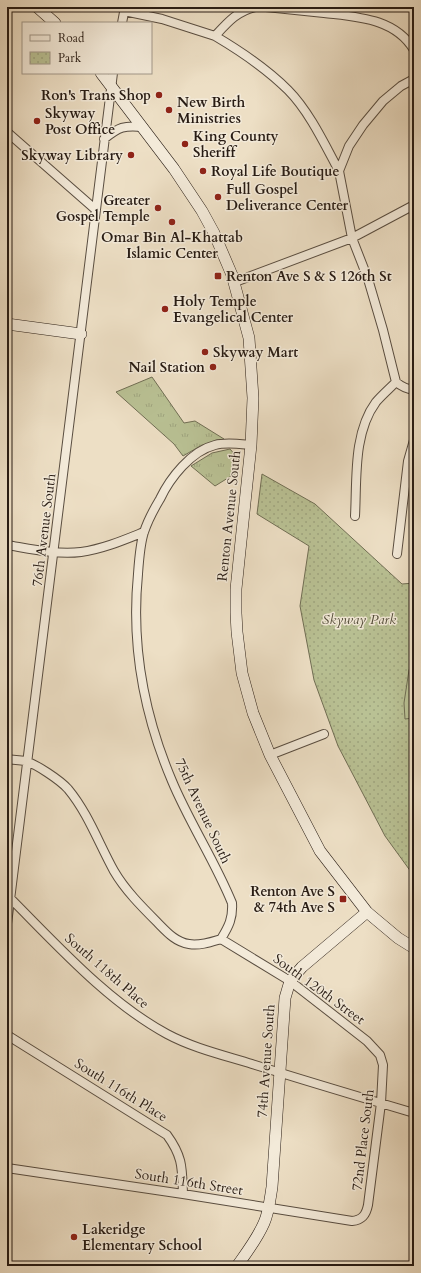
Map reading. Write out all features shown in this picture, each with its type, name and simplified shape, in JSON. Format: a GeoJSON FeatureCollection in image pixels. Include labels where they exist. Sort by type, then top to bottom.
{"type":"FeatureCollection","features":[{"type":"Feature","properties":{"kind":"main road"},"geometry":{"type":"LineString","coordinates":[[37,7],[54,22]]}},
{"type":"Feature","properties":{"kind":"main road","name":"Renton Avenue South"},"geometry":{"type":"LineString","coordinates":[[102,74],[174,169],[202,211],[219,243],[235,282],[249,338],[253,398],[251,445],[236,588],[237,632],[242,673],[262,736],[270,755],[320,851],[367,912],[398,938],[414,948]]}},
{"type":"Feature","properties":{"kind":"main road"},"geometry":{"type":"LineString","coordinates":[[7,324],[81,334]]}},
{"type":"Feature","properties":{"kind":"main road","name":"74th Avenue South"},"geometry":{"type":"LineString","coordinates":[[237,1266],[253,1243],[264,1223],[269,1208],[272,1187],[286,998],[290,981],[302,967],[367,912]]}},
{"type":"Feature","properties":{"kind":"street"},"geometry":{"type":"LineString","coordinates":[[215,36],[230,20],[244,10],[255,7]]}},
{"type":"Feature","properties":{"kind":"street"},"geometry":{"type":"LineString","coordinates":[[266,7],[374,20],[387,25],[400,33],[414,50]]}},
{"type":"Feature","properties":{"kind":"street"},"geometry":{"type":"LineString","coordinates":[[122,22],[125,9],[215,36],[253,59],[289,91],[320,136],[339,171],[352,238],[368,279],[396,382],[401,387],[411,390]]}},
{"type":"Feature","properties":{"kind":"street","name":"76th Avenue South"},"geometry":{"type":"LineString","coordinates":[[7,924],[113,74]]}},
{"type":"Feature","properties":{"kind":"street"},"geometry":{"type":"LineString","coordinates":[[339,171],[349,146],[363,125],[383,101],[401,86],[414,79]]}},
{"type":"Feature","properties":{"kind":"street"},"geometry":{"type":"LineString","coordinates":[[104,139],[117,129],[123,127],[143,127]]}},
{"type":"Feature","properties":{"kind":"street"},"geometry":{"type":"LineString","coordinates":[[7,132],[96,210]]}},
{"type":"Feature","properties":{"kind":"street"},"geometry":{"type":"LineString","coordinates":[[235,282],[352,238],[414,205]]}},
{"type":"Feature","properties":{"kind":"street"},"geometry":{"type":"LineString","coordinates":[[355,516],[358,450],[363,430],[369,415],[377,402],[396,382]]}},
{"type":"Feature","properties":{"kind":"street"},"geometry":{"type":"LineString","coordinates":[[397,554],[408,461],[414,440]]}},
{"type":"Feature","properties":{"kind":"street","name":"75th Avenue South"},"geometry":{"type":"LineString","coordinates":[[221,939],[232,914],[232,903],[172,781],[150,717],[140,670],[136,633],[136,598],[144,532],[166,487],[176,473],[202,450],[225,444],[251,445]]}},
{"type":"Feature","properties":{"kind":"street"},"geometry":{"type":"LineString","coordinates":[[7,545],[54,552],[81,552],[99,548],[144,532]]}},
{"type":"Feature","properties":{"kind":"street"},"geometry":{"type":"LineString","coordinates":[[270,755],[324,734]]}},
{"type":"Feature","properties":{"kind":"street"},"geometry":{"type":"LineString","coordinates":[[7,759],[27,762],[49,774],[68,790],[81,807],[115,872],[127,889],[166,931],[178,941],[189,944],[204,944],[221,939]]}},
{"type":"Feature","properties":{"kind":"street","name":"South 118th Place"},"geometry":{"type":"LineString","coordinates":[[10,898],[76,964],[117,1000],[166,1034],[186,1044],[281,1074],[381,1103]]}},
{"type":"Feature","properties":{"kind":"street","name":"South 120th Street"},"geometry":{"type":"LineString","coordinates":[[221,939],[290,981],[367,1041],[380,1056],[383,1066]]}},
{"type":"Feature","properties":{"kind":"street","name":"South 116th Place"},"geometry":{"type":"LineString","coordinates":[[7,1035],[167,1135],[179,1155],[182,1168],[183,1194]]}},
{"type":"Feature","properties":{"kind":"street","name":"72nd Place South"},"geometry":{"type":"LineString","coordinates":[[365,1216],[368,1205],[381,1103],[383,1066]]}},
{"type":"Feature","properties":{"kind":"street"},"geometry":{"type":"LineString","coordinates":[[381,1103],[414,1113]]}},
{"type":"Feature","properties":{"kind":"street","name":"South 116th Street"},"geometry":{"type":"LineString","coordinates":[[7,1168],[352,1221],[359,1220],[365,1216]]}},
{"type":"Feature","properties":{"kind":"green space"},"geometry":{"type":"Polygon","coordinates":[[[152,377],[184,423],[195,421],[224,439],[202,445],[183,456],[174,444],[116,392],[152,377]]]}},
{"type":"Feature","properties":{"kind":"green space"},"geometry":{"type":"Polygon","coordinates":[[[230,449],[236,456],[236,473],[215,486],[191,466],[212,453],[230,449]]]}},
{"type":"Feature","properties":{"kind":"green space","name":"Skyway Park"},"geometry":{"type":"Polygon","coordinates":[[[262,474],[315,504],[402,584],[414,583],[414,876],[385,836],[338,746],[314,680],[300,606],[309,546],[257,514],[262,474]]]}},
{"type":"Feature","properties":{"kind":"green space"},"geometry":{"type":"Polygon","coordinates":[[[414,658],[414,718],[405,719],[404,703],[409,670],[414,658]]]}},
{"type":"Feature","properties":{"kind":"place","name":"Ron's Trans Shop"},"geometry":{"type":"Point","coordinates":[159,95]}},
{"type":"Feature","properties":{"kind":"place","name":"New Birth Ministries"},"geometry":{"type":"Point","coordinates":[169,110]}},
{"type":"Feature","properties":{"kind":"place","name":"Skyway Post Office"},"geometry":{"type":"Point","coordinates":[37,121]}},
{"type":"Feature","properties":{"kind":"place","name":"King County Sheriff"},"geometry":{"type":"Point","coordinates":[185,144]}},
{"type":"Feature","properties":{"kind":"place","name":"Skyway Library"},"geometry":{"type":"Point","coordinates":[131,155]}},
{"type":"Feature","properties":{"kind":"place","name":"Royal Life Boutique"},"geometry":{"type":"Point","coordinates":[203,171]}},
{"type":"Feature","properties":{"kind":"place","name":"Full Gospel Deliverance Center"},"geometry":{"type":"Point","coordinates":[218,197]}},
{"type":"Feature","properties":{"kind":"place","name":"Greater Gospel Temple"},"geometry":{"type":"Point","coordinates":[158,208]}},
{"type":"Feature","properties":{"kind":"place","name":"Omar Bin Al-Khattab Islamic Center"},"geometry":{"type":"Point","coordinates":[172,222]}},
{"type":"Feature","properties":{"kind":"place","name":"Renton Ave S & S 126th St"},"geometry":{"type":"Point","coordinates":[218,276]}},
{"type":"Feature","properties":{"kind":"place","name":"Holy Temple Evangelical Center"},"geometry":{"type":"Point","coordinates":[165,309]}},
{"type":"Feature","properties":{"kind":"place","name":"Skyway Mart"},"geometry":{"type":"Point","coordinates":[205,352]}},
{"type":"Feature","properties":{"kind":"place","name":"Nail Station"},"geometry":{"type":"Point","coordinates":[213,367]}},
{"type":"Feature","properties":{"kind":"place","name":"Renton Ave S & 74th Ave S"},"geometry":{"type":"Point","coordinates":[343,899]}},
{"type":"Feature","properties":{"kind":"place","name":"Lakeridge Elementary School"},"geometry":{"type":"Point","coordinates":[74,1237]}}]}
